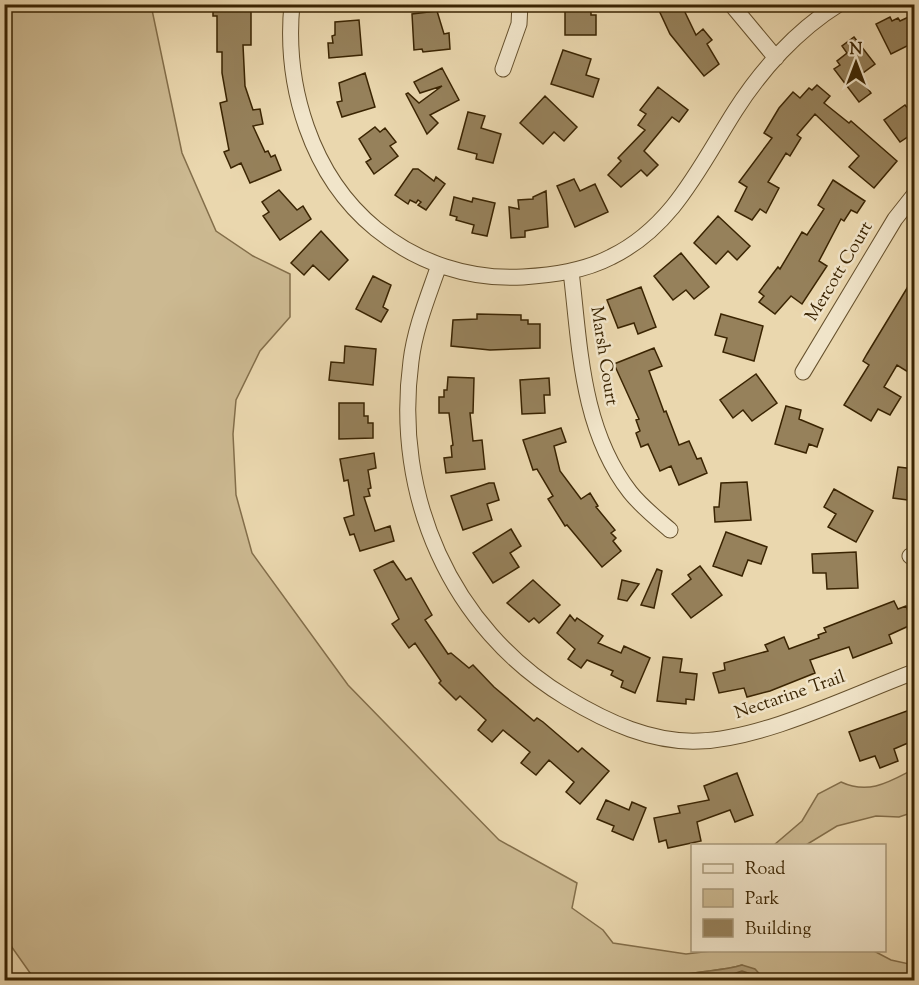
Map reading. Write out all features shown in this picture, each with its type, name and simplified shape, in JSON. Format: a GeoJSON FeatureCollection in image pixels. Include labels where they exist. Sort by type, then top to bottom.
{"type":"FeatureCollection","features":[{"type":"Feature","properties":{"kind":"street"},"geometry":{"type":"LineString","coordinates":[[292,4],[294,74],[299,105],[320,159],[348,202],[368,223],[392,242],[439,265],[481,276],[512,277],[572,271],[612,257],[634,244],[677,204],[736,109],[776,58],[807,28],[839,4]]}},
{"type":"Feature","properties":{"kind":"street"},"geometry":{"type":"LineString","coordinates":[[503,69],[519,24],[520,4]]}},
{"type":"Feature","properties":{"kind":"street"},"geometry":{"type":"LineString","coordinates":[[731,4],[776,58]]}},
{"type":"Feature","properties":{"kind":"street","name":"Mercott Court"},"geometry":{"type":"LineString","coordinates":[[803,372],[895,219],[915,195]]}},
{"type":"Feature","properties":{"kind":"street","name":"Nectarine Trail"},"geometry":{"type":"LineString","coordinates":[[439,265],[418,328],[408,389],[409,445],[417,497],[426,528],[450,579],[481,625],[524,669],[587,710],[622,726],[652,736],[698,741],[722,739],[762,730],[915,672]]}},
{"type":"Feature","properties":{"kind":"street","name":"Marsh Court"},"geometry":{"type":"LineString","coordinates":[[572,271],[582,375],[599,436],[628,489],[670,530]]}},
{"type":"Feature","properties":{"kind":"green space"},"geometry":{"type":"Polygon","coordinates":[[[4,5],[151,5],[182,153],[216,231],[253,256],[290,274],[290,317],[260,351],[236,400],[233,434],[236,495],[252,553],[348,685],[499,840],[577,883],[572,908],[603,930],[613,943],[686,954],[703,952],[876,952],[891,960],[914,965],[914,980],[765,980],[742,965],[687,974],[669,980],[35,980],[4,936],[4,5]]]}},
{"type":"Feature","properties":{"kind":"green space"},"geometry":{"type":"Polygon","coordinates":[[[914,769],[914,812],[899,817],[876,816],[837,826],[808,844],[775,844],[802,821],[818,794],[841,782],[851,786],[870,787],[914,769]]]}},
{"type":"Feature","properties":{"kind":"water"},"geometry":{"type":"Polygon","coordinates":[[[742,965],[755,969],[765,980],[669,980],[687,974],[742,965]]]}},
{"type":"Feature","properties":{"kind":"building"},"geometry":{"type":"Polygon","coordinates":[[[213,4],[251,4],[251,45],[243,45],[245,86],[253,110],[260,109],[263,124],[253,126],[265,152],[268,151],[271,157],[275,155],[281,170],[250,183],[241,163],[231,168],[224,152],[229,150],[220,103],[227,101],[222,73],[222,52],[217,52],[217,16],[213,16],[213,4]]]}},
{"type":"Feature","properties":{"kind":"building"},"geometry":{"type":"Polygon","coordinates":[[[565,4],[591,4],[591,15],[596,15],[596,35],[565,35],[565,4]]]}},
{"type":"Feature","properties":{"kind":"building"},"geometry":{"type":"Polygon","coordinates":[[[656,4],[681,4],[696,35],[703,29],[712,40],[707,44],[719,64],[704,76],[670,34],[656,4]]]}},
{"type":"Feature","properties":{"kind":"building"},"geometry":{"type":"Polygon","coordinates":[[[437,11],[444,34],[449,33],[450,49],[423,52],[422,49],[414,50],[412,14],[437,11]]]}},
{"type":"Feature","properties":{"kind":"building"},"geometry":{"type":"Polygon","coordinates":[[[915,14],[915,42],[891,54],[876,24],[890,17],[892,21],[898,18],[900,21],[915,14]]]}},
{"type":"Feature","properties":{"kind":"building"},"geometry":{"type":"Polygon","coordinates":[[[359,20],[362,55],[329,58],[328,43],[333,43],[335,22],[359,20]]]}},
{"type":"Feature","properties":{"kind":"building"},"geometry":{"type":"Polygon","coordinates":[[[854,37],[875,64],[859,76],[871,93],[859,102],[834,69],[840,65],[837,61],[847,53],[842,46],[854,37]]]}},
{"type":"Feature","properties":{"kind":"building"},"geometry":{"type":"Polygon","coordinates":[[[563,50],[591,59],[586,75],[599,79],[593,97],[551,84],[563,50]]]}},
{"type":"Feature","properties":{"kind":"building"},"geometry":{"type":"Polygon","coordinates":[[[442,68],[459,100],[430,115],[438,123],[427,134],[406,94],[408,93],[419,103],[442,86],[420,93],[414,82],[442,68]]]}},
{"type":"Feature","properties":{"kind":"building"},"geometry":{"type":"Polygon","coordinates":[[[365,73],[375,107],[342,117],[337,102],[342,101],[339,83],[365,73]]]}},
{"type":"Feature","properties":{"kind":"building"},"geometry":{"type":"Polygon","coordinates":[[[817,85],[830,96],[824,103],[849,123],[851,121],[897,161],[874,188],[849,167],[859,156],[815,114],[797,135],[801,138],[790,156],[786,153],[768,182],[779,188],[766,213],[760,209],[752,220],[735,211],[747,187],[739,182],[772,138],[764,133],[779,108],[793,92],[800,98],[809,88],[812,90],[817,85]]]}},
{"type":"Feature","properties":{"kind":"building"},"geometry":{"type":"Polygon","coordinates":[[[658,87],[688,110],[679,122],[672,117],[644,151],[658,165],[647,176],[641,170],[621,187],[608,175],[621,161],[618,158],[645,130],[638,125],[646,114],[640,110],[658,87]]]}},
{"type":"Feature","properties":{"kind":"building"},"geometry":{"type":"Polygon","coordinates":[[[545,96],[577,127],[564,141],[554,132],[543,144],[520,123],[545,96]]]}},
{"type":"Feature","properties":{"kind":"building"},"geometry":{"type":"Polygon","coordinates":[[[905,105],[915,117],[915,132],[900,142],[884,120],[905,105]]]}},
{"type":"Feature","properties":{"kind":"building"},"geometry":{"type":"Polygon","coordinates":[[[468,112],[485,116],[481,128],[501,134],[493,163],[476,159],[477,154],[458,149],[468,112]]]}},
{"type":"Feature","properties":{"kind":"building"},"geometry":{"type":"Polygon","coordinates":[[[375,127],[380,132],[385,128],[396,142],[390,146],[398,156],[374,174],[366,162],[371,159],[359,139],[375,127]]]}},
{"type":"Feature","properties":{"kind":"building"},"geometry":{"type":"Polygon","coordinates":[[[413,169],[418,169],[434,181],[436,177],[445,184],[426,210],[418,205],[421,202],[418,200],[416,203],[410,200],[408,204],[395,195],[413,169]]]}},
{"type":"Feature","properties":{"kind":"building"},"geometry":{"type":"Polygon","coordinates":[[[574,179],[580,191],[595,184],[608,212],[575,227],[557,186],[574,179]]]}},
{"type":"Feature","properties":{"kind":"building"},"geometry":{"type":"Polygon","coordinates":[[[833,180],[865,201],[857,213],[851,210],[844,221],[841,219],[819,261],[827,266],[802,304],[791,296],[775,314],[759,302],[764,296],[759,292],[778,267],[780,269],[802,232],[807,235],[824,209],[818,205],[833,180]]]}},
{"type":"Feature","properties":{"kind":"building"},"geometry":{"type":"Polygon","coordinates":[[[279,190],[297,210],[303,206],[311,219],[280,240],[263,216],[269,212],[262,202],[279,190]]]}},
{"type":"Feature","properties":{"kind":"building"},"geometry":{"type":"Polygon","coordinates":[[[546,191],[548,227],[525,231],[525,237],[511,238],[509,207],[519,209],[518,200],[533,199],[546,191]]]}},
{"type":"Feature","properties":{"kind":"building"},"geometry":{"type":"Polygon","coordinates":[[[454,197],[472,202],[473,198],[495,203],[487,236],[472,233],[474,225],[456,220],[457,217],[450,215],[454,197]]]}},
{"type":"Feature","properties":{"kind":"building"},"geometry":{"type":"Polygon","coordinates":[[[718,216],[750,246],[737,260],[728,251],[716,264],[694,243],[718,216]]]}},
{"type":"Feature","properties":{"kind":"building"},"geometry":{"type":"Polygon","coordinates":[[[321,231],[348,260],[329,280],[313,265],[304,275],[291,263],[321,231]]]}},
{"type":"Feature","properties":{"kind":"building"},"geometry":{"type":"Polygon","coordinates":[[[681,253],[709,287],[694,299],[686,290],[673,300],[654,276],[681,253]]]}},
{"type":"Feature","properties":{"kind":"building"},"geometry":{"type":"Polygon","coordinates":[[[915,275],[915,361],[908,372],[897,365],[884,387],[901,397],[890,415],[878,409],[871,421],[844,405],[869,365],[863,361],[915,275]]]}},
{"type":"Feature","properties":{"kind":"building"},"geometry":{"type":"Polygon","coordinates":[[[373,276],[391,285],[383,307],[388,310],[381,322],[356,309],[373,276]]]}},
{"type":"Feature","properties":{"kind":"building"},"geometry":{"type":"Polygon","coordinates":[[[641,287],[656,327],[638,334],[634,323],[618,328],[607,300],[641,287]]]}},
{"type":"Feature","properties":{"kind":"building"},"geometry":{"type":"Polygon","coordinates":[[[477,314],[521,315],[521,320],[528,320],[528,324],[540,324],[540,348],[490,350],[451,346],[453,320],[477,319],[477,314]]]}},
{"type":"Feature","properties":{"kind":"building"},"geometry":{"type":"Polygon","coordinates":[[[721,314],[763,326],[754,361],[723,352],[727,338],[715,335],[721,314]]]}},
{"type":"Feature","properties":{"kind":"building"},"geometry":{"type":"Polygon","coordinates":[[[345,346],[376,349],[373,385],[329,380],[331,362],[344,363],[345,346]]]}},
{"type":"Feature","properties":{"kind":"building"},"geometry":{"type":"Polygon","coordinates":[[[654,348],[662,366],[649,371],[664,412],[666,411],[679,445],[689,441],[697,459],[701,458],[707,473],[679,485],[671,466],[660,471],[648,444],[641,447],[636,433],[640,431],[636,420],[639,419],[614,364],[654,348]]]}},
{"type":"Feature","properties":{"kind":"building"},"geometry":{"type":"Polygon","coordinates":[[[756,374],[777,403],[752,421],[743,410],[733,418],[720,400],[756,374]]]}},
{"type":"Feature","properties":{"kind":"building"},"geometry":{"type":"Polygon","coordinates":[[[448,377],[474,378],[473,413],[470,413],[473,441],[482,440],[485,469],[446,473],[444,458],[452,457],[451,446],[453,445],[449,413],[439,413],[439,397],[444,397],[448,377]]]}},
{"type":"Feature","properties":{"kind":"building"},"geometry":{"type":"Polygon","coordinates":[[[549,378],[550,395],[544,395],[545,413],[522,414],[520,380],[549,378]]]}},
{"type":"Feature","properties":{"kind":"building"},"geometry":{"type":"Polygon","coordinates":[[[339,403],[364,403],[364,416],[368,416],[368,423],[373,423],[373,438],[339,439],[339,403]]]}},
{"type":"Feature","properties":{"kind":"building"},"geometry":{"type":"Polygon","coordinates":[[[786,406],[801,410],[799,419],[823,429],[817,447],[809,444],[806,453],[775,444],[786,406]]]}},
{"type":"Feature","properties":{"kind":"building"},"geometry":{"type":"Polygon","coordinates":[[[561,428],[566,442],[554,446],[560,471],[581,499],[590,493],[598,506],[596,507],[615,530],[611,533],[616,538],[613,541],[621,551],[602,567],[567,525],[565,526],[548,499],[553,496],[537,469],[533,470],[523,440],[561,428]]]}},
{"type":"Feature","properties":{"kind":"building"},"geometry":{"type":"Polygon","coordinates":[[[374,453],[376,468],[368,470],[370,496],[364,497],[375,531],[390,526],[394,541],[360,551],[354,534],[350,535],[344,518],[354,515],[348,480],[344,481],[340,459],[374,453]]]}},
{"type":"Feature","properties":{"kind":"building"},"geometry":{"type":"Polygon","coordinates":[[[898,467],[915,469],[915,501],[893,498],[898,467]]]}},
{"type":"Feature","properties":{"kind":"building"},"geometry":{"type":"Polygon","coordinates":[[[747,482],[751,520],[715,522],[714,507],[719,507],[721,483],[747,482]]]}},
{"type":"Feature","properties":{"kind":"building"},"geometry":{"type":"Polygon","coordinates":[[[494,483],[499,500],[487,504],[492,520],[463,530],[451,496],[494,483]]]}},
{"type":"Feature","properties":{"kind":"building"},"geometry":{"type":"Polygon","coordinates":[[[834,489],[873,511],[856,542],[828,527],[836,514],[824,507],[834,489]]]}},
{"type":"Feature","properties":{"kind":"building"},"geometry":{"type":"Polygon","coordinates":[[[511,529],[521,546],[510,553],[519,567],[493,583],[473,553],[511,529]]]}},
{"type":"Feature","properties":{"kind":"building"},"geometry":{"type":"Polygon","coordinates":[[[726,532],[767,547],[761,564],[748,560],[742,576],[713,566],[726,532]]]}},
{"type":"Feature","properties":{"kind":"building"},"geometry":{"type":"Polygon","coordinates":[[[856,552],[858,588],[827,589],[826,573],[813,573],[812,554],[856,552]]]}},
{"type":"Feature","properties":{"kind":"building"},"geometry":{"type":"Polygon","coordinates":[[[393,561],[406,580],[411,578],[432,615],[425,620],[448,654],[451,653],[469,668],[473,665],[494,687],[534,721],[537,718],[543,722],[578,752],[582,748],[609,771],[580,804],[566,792],[574,782],[549,760],[536,775],[521,763],[530,752],[503,730],[492,742],[478,730],[486,720],[460,696],[456,700],[439,683],[441,681],[415,643],[409,648],[392,624],[399,619],[374,570],[393,561]]]}},
{"type":"Feature","properties":{"kind":"building"},"geometry":{"type":"Polygon","coordinates":[[[700,566],[722,595],[691,618],[672,594],[691,579],[688,575],[700,566]]]}},
{"type":"Feature","properties":{"kind":"building"},"geometry":{"type":"Polygon","coordinates":[[[657,569],[662,571],[654,608],[641,605],[657,569]]]}},
{"type":"Feature","properties":{"kind":"building"},"geometry":{"type":"Polygon","coordinates":[[[533,580],[560,605],[539,623],[534,618],[529,622],[507,603],[533,580]]]}},
{"type":"Feature","properties":{"kind":"building"},"geometry":{"type":"Polygon","coordinates":[[[622,580],[639,584],[627,601],[618,599],[622,580]]]}},
{"type":"Feature","properties":{"kind":"building"},"geometry":{"type":"Polygon","coordinates":[[[894,601],[898,609],[906,606],[913,624],[889,635],[892,643],[853,658],[849,647],[810,660],[815,673],[770,691],[747,697],[744,688],[719,693],[713,673],[725,670],[724,663],[768,651],[765,645],[784,637],[789,649],[819,638],[818,635],[826,632],[824,628],[894,601]]]}},
{"type":"Feature","properties":{"kind":"building"},"geometry":{"type":"Polygon","coordinates":[[[570,615],[575,621],[577,618],[603,636],[598,643],[621,653],[624,646],[650,658],[635,693],[621,687],[623,681],[611,675],[613,671],[587,660],[581,668],[568,659],[575,649],[557,633],[570,615]]]}},
{"type":"Feature","properties":{"kind":"building"},"geometry":{"type":"Polygon","coordinates":[[[663,657],[682,659],[680,672],[697,674],[694,700],[686,699],[686,704],[657,701],[663,657]]]}},
{"type":"Feature","properties":{"kind":"building"},"geometry":{"type":"Polygon","coordinates":[[[915,708],[915,740],[894,749],[898,761],[880,768],[875,756],[860,761],[849,732],[915,708]]]}},
{"type":"Feature","properties":{"kind":"building"},"geometry":{"type":"Polygon","coordinates":[[[737,773],[753,815],[735,822],[730,810],[697,822],[701,841],[668,848],[666,840],[659,842],[654,818],[680,813],[678,806],[709,800],[704,786],[737,773]]]}},
{"type":"Feature","properties":{"kind":"building"},"geometry":{"type":"Polygon","coordinates":[[[606,800],[629,810],[632,802],[646,808],[633,840],[612,831],[614,826],[597,819],[606,800]]]}}]}
